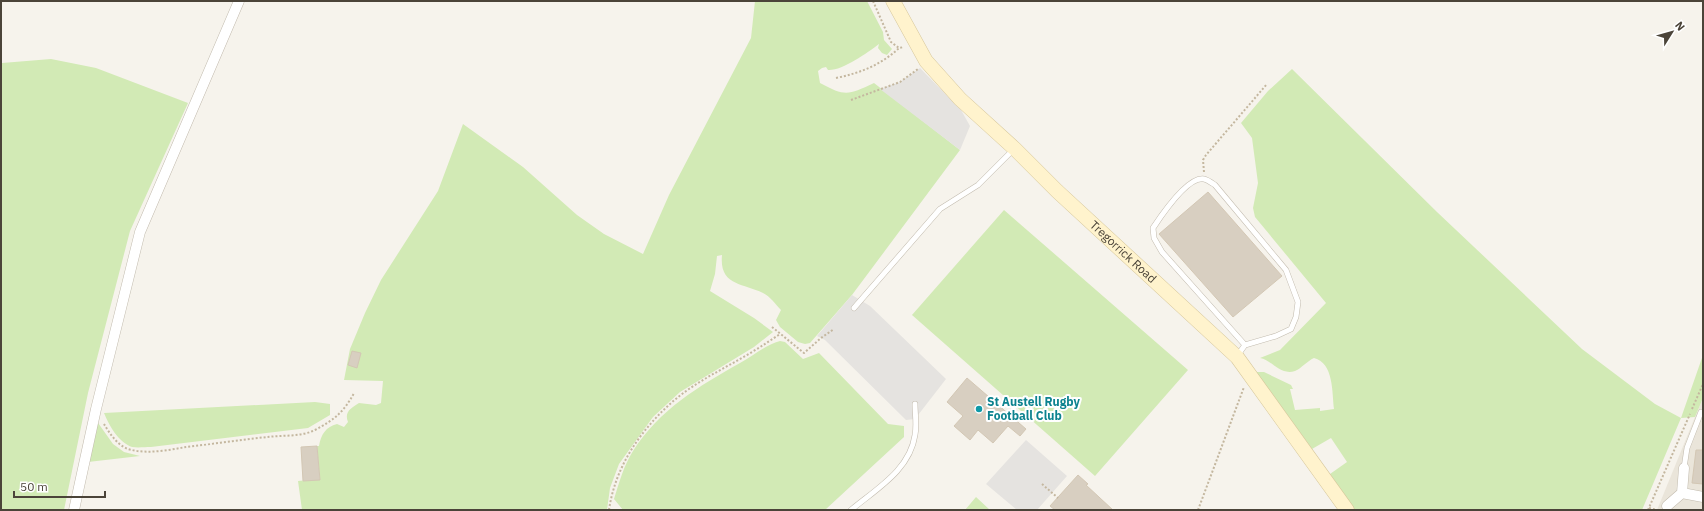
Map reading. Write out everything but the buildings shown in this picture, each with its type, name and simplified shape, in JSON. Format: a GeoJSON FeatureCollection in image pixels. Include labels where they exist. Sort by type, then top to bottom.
{"type":"FeatureCollection","features":[{"type":"Feature","properties":{"kind":"street"},"geometry":{"type":"LineString","coordinates":[[74,510],[96,409],[140,232],[239,1]]}},
{"type":"Feature","properties":{"kind":"street","name":"Tregorrick Road"},"geometry":{"type":"LineString","coordinates":[[893,1],[926,61],[960,99],[1015,149],[1056,191],[1236,357],[1347,510]]}},
{"type":"Feature","properties":{"kind":"street"},"geometry":{"type":"LineString","coordinates":[[1663,509],[1682,493],[1684,468]]}},
{"type":"Feature","properties":{"kind":"street"},"geometry":{"type":"LineString","coordinates":[[1682,493],[1703,497]]}},
{"type":"Feature","properties":{"kind":"lane"},"geometry":{"type":"LineString","coordinates":[[854,308],[940,209],[978,186],[1015,149]]}},
{"type":"Feature","properties":{"kind":"lane"},"geometry":{"type":"LineString","coordinates":[[1236,357],[1245,345],[1276,336],[1291,329],[1296,317],[1298,302],[1286,270],[1215,185],[1204,179],[1195,180],[1169,204],[1153,228],[1154,238],[1162,252],[1245,345]]}},
{"type":"Feature","properties":{"kind":"lane"},"geometry":{"type":"LineString","coordinates":[[851,510],[900,470],[910,454],[915,435],[915,404]]}},
{"type":"Feature","properties":{"kind":"lane"},"geometry":{"type":"LineString","coordinates":[[1684,468],[1687,448],[1701,412]]}},
{"type":"Feature","properties":{"kind":"path"},"geometry":{"type":"LineString","coordinates":[[873,1],[891,42],[899,48]]}},
{"type":"Feature","properties":{"kind":"path"},"geometry":{"type":"LineString","coordinates":[[836,78],[858,73],[890,57],[899,48],[917,46]]}},
{"type":"Feature","properties":{"kind":"path"},"geometry":{"type":"LineString","coordinates":[[851,100],[900,82],[920,68],[926,61]]}},
{"type":"Feature","properties":{"kind":"path"},"geometry":{"type":"LineString","coordinates":[[1204,179],[1203,160],[1206,155],[1267,84]]}},
{"type":"Feature","properties":{"kind":"path"},"geometry":{"type":"LineString","coordinates":[[772,327],[804,353],[834,329]]}},
{"type":"Feature","properties":{"kind":"path"},"geometry":{"type":"LineString","coordinates":[[609,510],[612,493],[622,465],[635,444],[670,404],[714,373],[753,352],[780,334]]}},
{"type":"Feature","properties":{"kind":"path"},"geometry":{"type":"LineString","coordinates":[[1198,510],[1249,374]]}},
{"type":"Feature","properties":{"kind":"path"},"geometry":{"type":"LineString","coordinates":[[1663,509],[1648,509],[1703,384]]}},
{"type":"Feature","properties":{"kind":"path"},"geometry":{"type":"LineString","coordinates":[[96,409],[109,432],[122,445],[130,450],[143,452],[283,435],[304,434],[315,430],[339,416],[354,393]]}},
{"type":"Feature","properties":{"kind":"path"},"geometry":{"type":"LineString","coordinates":[[1042,484],[1058,498]]}},
{"type":"Feature","properties":{"kind":"shaded area"},"geometry":{"type":"Polygon","coordinates":[[[920,68],[961,110],[970,126],[960,150],[880,89],[900,82],[920,68]]]}},
{"type":"Feature","properties":{"kind":"shaded area"},"geometry":{"type":"Polygon","coordinates":[[[852,295],[870,306],[946,379],[915,419],[906,420],[825,340],[817,336],[852,295]]]}},
{"type":"Feature","properties":{"kind":"shaded area"},"geometry":{"type":"Polygon","coordinates":[[[1703,398],[1703,510],[1657,510],[1695,417],[1703,398]]]}},
{"type":"Feature","properties":{"kind":"shaded area"},"geometry":{"type":"Polygon","coordinates":[[[1026,440],[1067,476],[1037,510],[1017,510],[986,484],[1026,440]]]}},
{"type":"Feature","properties":{"kind":"green space"},"geometry":{"type":"Polygon","coordinates":[[[755,1],[867,1],[883,32],[884,40],[892,49],[887,55],[882,53],[878,48],[879,44],[854,61],[840,68],[828,70],[826,67],[822,68],[818,71],[820,83],[836,91],[847,93],[874,83],[960,150],[852,295],[810,343],[805,344],[798,342],[780,327],[776,320],[781,310],[766,294],[740,285],[728,278],[724,273],[722,255],[717,256],[715,274],[710,291],[754,318],[773,332],[754,347],[680,392],[653,417],[619,464],[610,488],[607,510],[302,510],[298,481],[320,479],[317,446],[319,446],[321,438],[327,429],[337,424],[344,427],[348,422],[347,416],[349,411],[359,403],[376,405],[381,403],[383,381],[344,380],[350,349],[381,280],[438,191],[463,124],[523,167],[577,215],[604,234],[643,254],[669,195],[751,38],[755,1]]]}},
{"type":"Feature","properties":{"kind":"green space"},"geometry":{"type":"Polygon","coordinates":[[[1,59],[2,63],[51,59],[96,68],[188,103],[130,231],[88,393],[64,510],[1,510],[1,59]]]}},
{"type":"Feature","properties":{"kind":"green space"},"geometry":{"type":"Polygon","coordinates":[[[1292,69],[1437,212],[1582,349],[1655,404],[1681,418],[1642,510],[1355,510],[1330,474],[1347,462],[1331,438],[1312,449],[1256,372],[1264,372],[1291,385],[1293,389],[1290,389],[1295,410],[1320,408],[1320,411],[1334,409],[1331,379],[1329,372],[1321,361],[1314,358],[1298,370],[1290,372],[1280,370],[1264,359],[1260,358],[1280,350],[1326,303],[1255,217],[1253,208],[1258,183],[1252,138],[1241,123],[1268,91],[1292,69]]]}},
{"type":"Feature","properties":{"kind":"green space"},"geometry":{"type":"Polygon","coordinates":[[[1004,210],[1188,370],[1095,476],[912,315],[1004,210]]]}},
{"type":"Feature","properties":{"kind":"green space"},"geometry":{"type":"Polygon","coordinates":[[[780,341],[785,342],[803,359],[819,353],[888,424],[904,426],[904,437],[825,510],[623,510],[614,499],[622,474],[633,451],[643,436],[655,423],[667,411],[695,390],[764,348],[780,341]]]}},
{"type":"Feature","properties":{"kind":"green space"},"geometry":{"type":"Polygon","coordinates":[[[1703,355],[1703,398],[1695,417],[1681,418],[1703,355]]]}},
{"type":"Feature","properties":{"kind":"green space"},"geometry":{"type":"Polygon","coordinates":[[[315,402],[330,404],[330,415],[308,428],[151,447],[132,447],[127,445],[115,433],[104,413],[315,402]]]}},
{"type":"Feature","properties":{"kind":"green space"},"geometry":{"type":"Polygon","coordinates":[[[96,420],[113,444],[124,452],[140,456],[88,462],[96,420]]]}},
{"type":"Feature","properties":{"kind":"green space"},"geometry":{"type":"Polygon","coordinates":[[[976,497],[990,510],[965,510],[976,497]]]}},
{"type":"Feature","properties":{"kind":"place","name":"St Austell Rugby Football Club"},"geometry":{"type":"Point","coordinates":[979,409]}}]}
